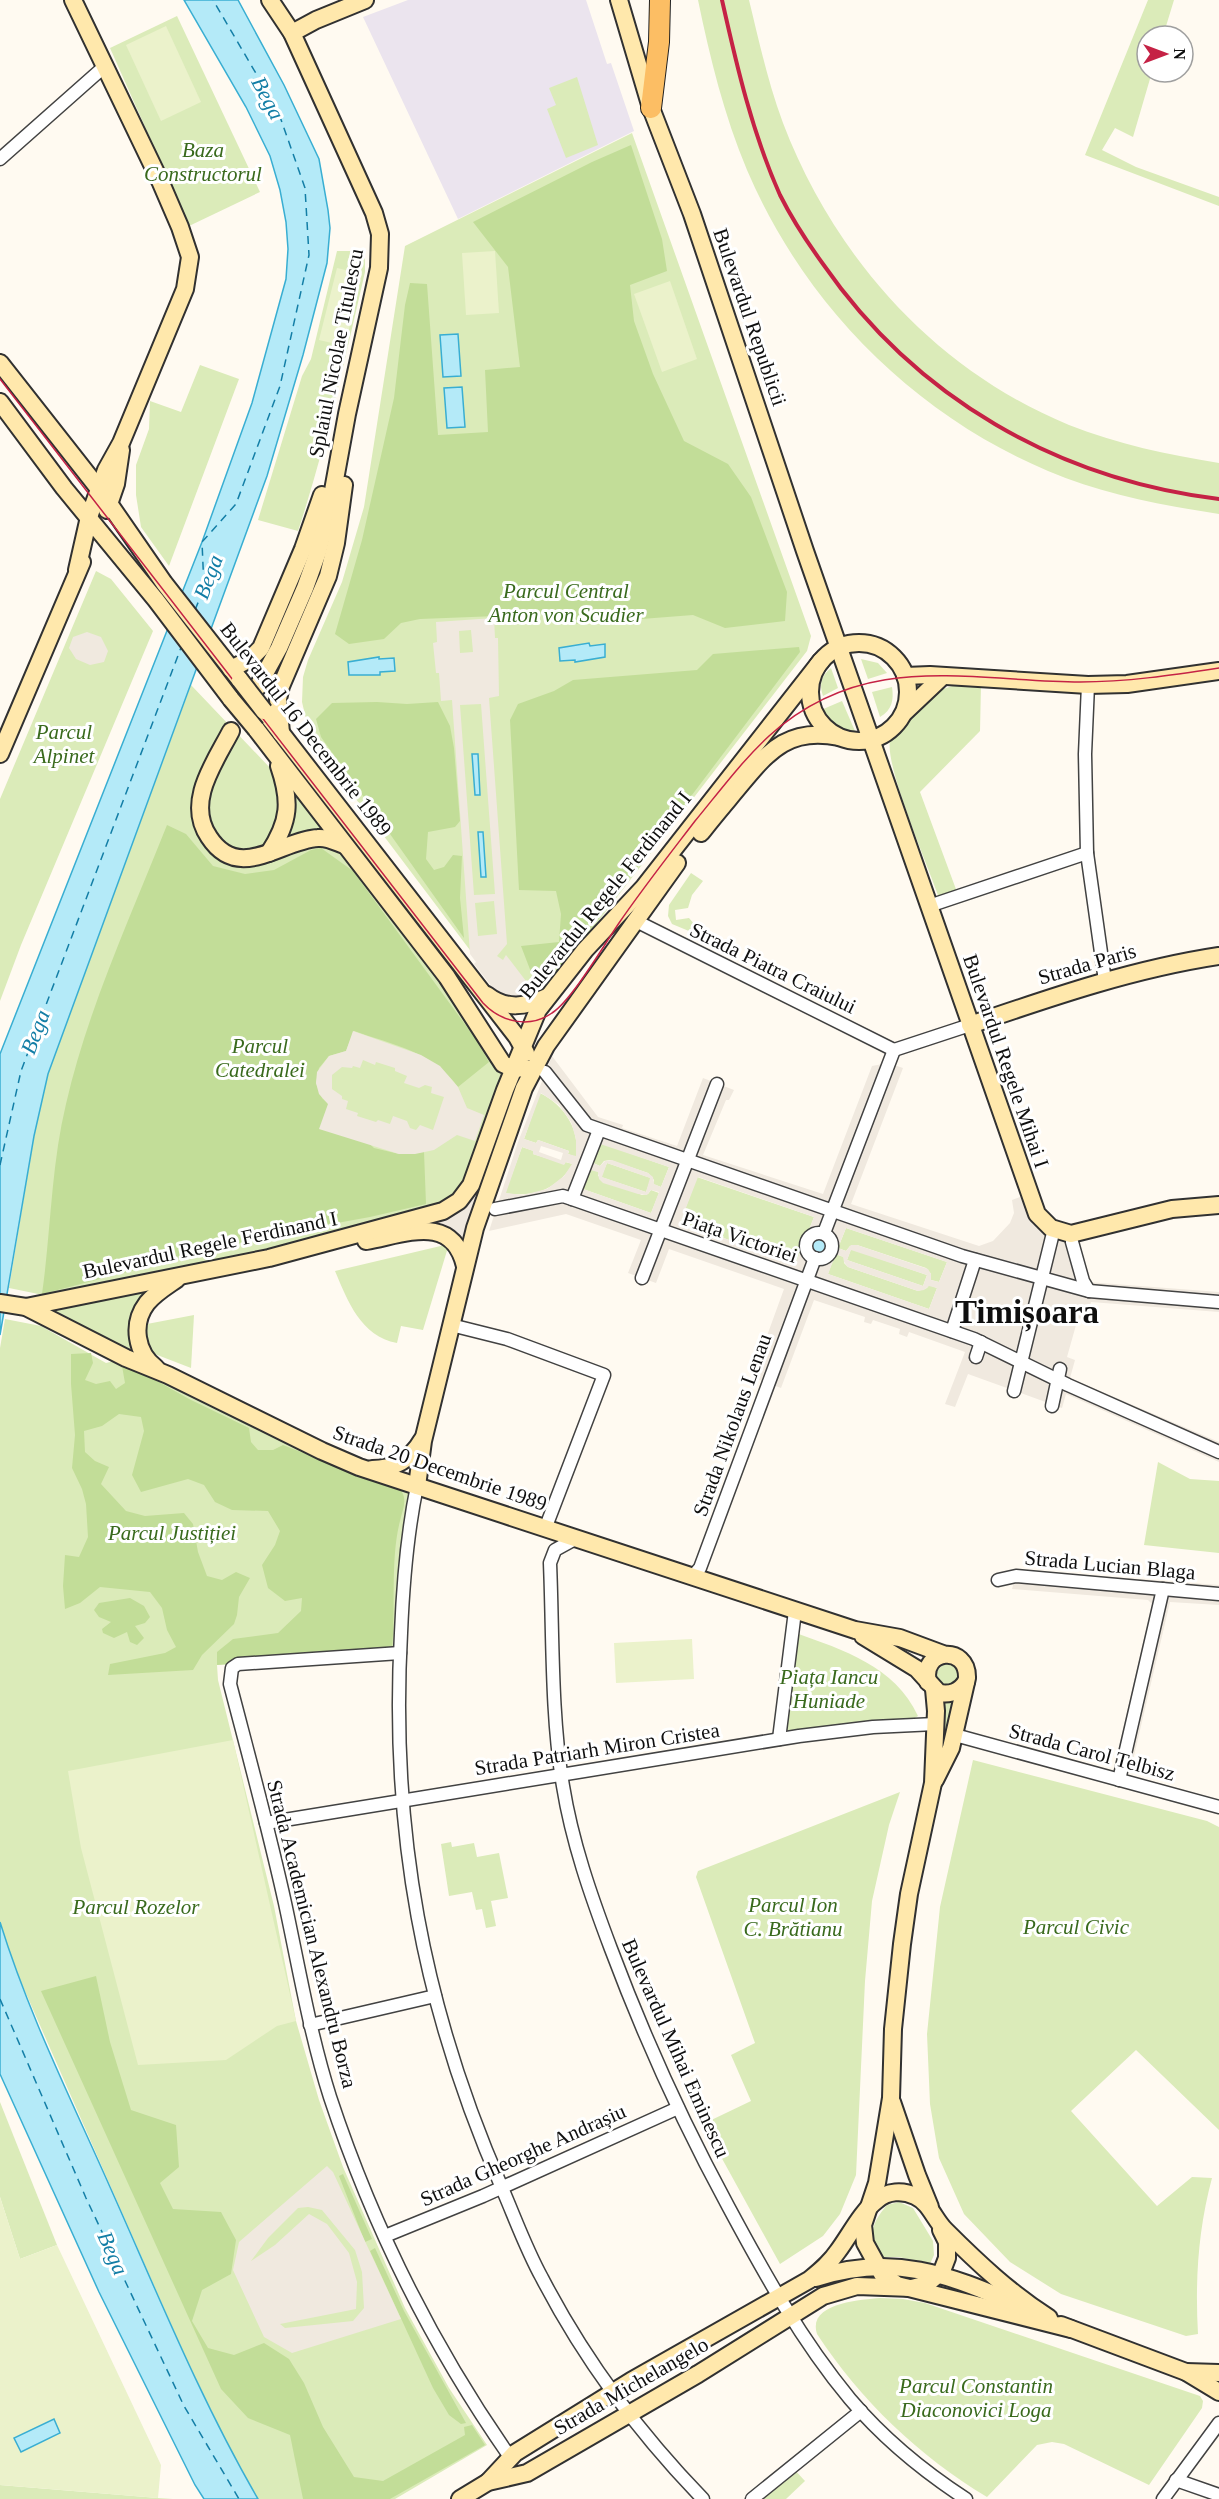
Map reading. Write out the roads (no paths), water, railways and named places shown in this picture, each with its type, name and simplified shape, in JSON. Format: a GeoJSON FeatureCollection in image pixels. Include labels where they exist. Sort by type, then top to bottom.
{"type":"FeatureCollection","features":[{"type":"Feature","properties":{"kind":"main road"},"geometry":{"type":"LineString","coordinates":[[0,754],[77,570],[94,524],[99,489],[109,462],[121,443],[185,289],[190,257],[161,183],[73,0]]}},
{"type":"Feature","properties":{"kind":"main road","name":"Splaiul Nicolae Titulescu"},"geometry":{"type":"LineString","coordinates":[[257,688],[279,648],[315,561],[332,496],[347,414],[378,276],[380,234],[374,213],[305,59],[292,33],[270,0]]}},
{"type":"Feature","properties":{"kind":"main road"},"geometry":{"type":"LineString","coordinates":[[292,33],[316,20],[365,0]]}},
{"type":"Feature","properties":{"kind":"main road","name":"Bulevardul Republicii"},"geometry":{"type":"LineString","coordinates":[[619,0],[651,108],[692,214],[871,740]]}},
{"type":"Feature","properties":{"kind":"main road"},"geometry":{"type":"LineString","coordinates":[[651,108],[660,0]]}},
{"type":"Feature","properties":{"kind":"main road"},"geometry":{"type":"LineString","coordinates":[[305,59],[304,43],[316,20]]}},
{"type":"Feature","properties":{"kind":"main road","name":"Bulevardul 16 Decembrie 1989"},"geometry":{"type":"LineString","coordinates":[[0,363],[99,489],[164,583],[523,1046]]}},
{"type":"Feature","properties":{"kind":"main road","name":"Bulevardul 16 Decembrie 1989"},"geometry":{"type":"LineString","coordinates":[[0,402],[64,488],[156,600],[447,977],[505,1065],[531,1067]]}},
{"type":"Feature","properties":{"kind":"main road"},"geometry":{"type":"LineString","coordinates":[[232,670],[250,659],[261,648],[310,531],[333,449],[347,414]]}},
{"type":"Feature","properties":{"kind":"main road"},"geometry":{"type":"LineString","coordinates":[[281,734],[278,699],[281,686],[312,615],[333,558],[348,450],[347,414]]}},
{"type":"Feature","properties":{"kind":"main road"},"geometry":{"type":"LineString","coordinates":[[94,524],[110,504],[116,484],[121,443]]}},
{"type":"Feature","properties":{"kind":"main road"},"geometry":{"type":"LineString","coordinates":[[840,647],[860,643],[877,647],[898,663],[905,676],[908,695],[899,720]]}},
{"type":"Feature","properties":{"kind":"main road","name":"Bulevardul Regele Ferdinand I"},"geometry":{"type":"LineString","coordinates":[[531,1067],[523,1046],[533,1021],[547,997],[585,950],[644,887],[821,661],[840,647]]}},
{"type":"Feature","properties":{"kind":"main road"},"geometry":{"type":"LineString","coordinates":[[821,661],[812,676],[810,701],[821,723],[839,737]]}},
{"type":"Feature","properties":{"kind":"main road"},"geometry":{"type":"LineString","coordinates":[[905,676],[1088,685],[1127,684],[1219,671]]}},
{"type":"Feature","properties":{"kind":"main road"},"geometry":{"type":"LineString","coordinates":[[871,740],[887,732],[908,707],[942,677]]}},
{"type":"Feature","properties":{"kind":"main road"},"geometry":{"type":"LineString","coordinates":[[231,731],[202,791],[201,818],[213,844],[234,857],[248,858],[318,838],[344,845]]}},
{"type":"Feature","properties":{"kind":"main road","name":"Bulevardul Regele Ferdinand I"},"geometry":{"type":"LineString","coordinates":[[27,1307],[180,1278],[352,1237],[362,1232],[443,1210],[459,1201],[471,1185],[505,1090],[531,1067],[634,920],[712,818],[771,750],[801,736],[820,734],[856,741],[871,740]]}},
{"type":"Feature","properties":{"kind":"main road","name":"Bulevardul Regele Mihai I"},"geometry":{"type":"LineString","coordinates":[[871,740],[1032,1204],[1040,1218],[1051,1228],[1064,1233],[1078,1233],[1152,1213],[1219,1205]]}},
{"type":"Feature","properties":{"kind":"main road"},"geometry":{"type":"LineString","coordinates":[[269,853],[278,839],[288,809],[285,782],[275,754]]}},
{"type":"Feature","properties":{"kind":"main road","name":"Strada Paris"},"geometry":{"type":"LineString","coordinates":[[970,1025],[1105,981],[1160,966],[1219,956]]}},
{"type":"Feature","properties":{"kind":"main road"},"geometry":{"type":"LineString","coordinates":[[479,988],[502,1004],[513,1006],[533,1004],[547,997]]}},
{"type":"Feature","properties":{"kind":"main road"},"geometry":{"type":"LineString","coordinates":[[495,1052],[504,1076],[505,1090]]}},
{"type":"Feature","properties":{"kind":"main road"},"geometry":{"type":"LineString","coordinates":[[417,1486],[427,1428],[465,1266],[482,1204],[531,1067]]}},
{"type":"Feature","properties":{"kind":"main road"},"geometry":{"type":"LineString","coordinates":[[352,1237],[364,1241],[421,1232],[443,1234],[453,1239],[465,1266]]}},
{"type":"Feature","properties":{"kind":"main road"},"geometry":{"type":"LineString","coordinates":[[168,1375],[152,1364],[143,1354],[138,1339],[138,1324],[148,1302],[180,1278]]}},
{"type":"Feature","properties":{"kind":"main road"},"geometry":{"type":"LineString","coordinates":[[0,1303],[27,1307]]}},
{"type":"Feature","properties":{"kind":"main road","name":"Strada 20 Decembrie 1989"},"geometry":{"type":"LineString","coordinates":[[27,1307],[126,1358],[168,1375],[353,1464],[575,1539],[698,1575],[795,1611],[855,1630],[900,1638],[943,1654]]}},
{"type":"Feature","properties":{"kind":"main road"},"geometry":{"type":"LineString","coordinates":[[353,1464],[376,1469],[399,1463],[416,1449],[427,1428]]}},
{"type":"Feature","properties":{"kind":"main road","name":"Strada 20 Decembrie 1989"},"geometry":{"type":"LineString","coordinates":[[855,1630],[904,1660],[931,1685]]}},
{"type":"Feature","properties":{"kind":"main road"},"geometry":{"type":"LineString","coordinates":[[933,1783],[951,1748],[966,1682],[967,1675],[963,1662],[952,1655],[943,1654],[937,1657],[929,1665],[927,1671],[931,1685],[935,1724],[933,1783],[909,1894],[893,2029],[891,2098],[877,2183],[864,2222],[863,2236],[885,2278],[905,2287],[1071,2329]]}},
{"type":"Feature","properties":{"kind":"main road"},"geometry":{"type":"LineString","coordinates":[[931,1685],[939,1693],[952,1694],[966,1682]]}},
{"type":"Feature","properties":{"kind":"main road"},"geometry":{"type":"LineString","coordinates":[[891,2098],[909,2153],[937,2222],[1008,2290],[1049,2318],[1071,2329]]}},
{"type":"Feature","properties":{"kind":"main road"},"geometry":{"type":"LineString","coordinates":[[881,2153],[886,2160],[894,2164],[903,2162],[909,2153]]}},
{"type":"Feature","properties":{"kind":"main road"},"geometry":{"type":"LineString","coordinates":[[809,2280],[831,2261],[869,2208],[884,2196],[906,2193],[924,2202],[946,2239],[948,2249],[946,2261],[939,2274],[927,2284],[905,2287]]}},
{"type":"Feature","properties":{"kind":"main road"},"geometry":{"type":"LineString","coordinates":[[809,2280],[855,2267],[920,2269],[939,2274],[1071,2329],[1186,2372],[1219,2392]]}},
{"type":"Feature","properties":{"kind":"main road","name":"Strada Michelangelo"},"geometry":{"type":"LineString","coordinates":[[460,2499],[488,2482],[510,2457],[614,2392],[809,2280]]}},
{"type":"Feature","properties":{"kind":"main road","name":"Strada Michelangelo"},"geometry":{"type":"LineString","coordinates":[[488,2482],[527,2473],[698,2374],[823,2296],[843,2289],[870,2285],[905,2287]]}},
{"type":"Feature","properties":{"kind":"main road"},"geometry":{"type":"LineString","coordinates":[[1186,2372],[1219,2373]]}},
{"type":"Feature","properties":{"kind":"street"},"geometry":{"type":"LineString","coordinates":[[0,159],[105,66]]}},
{"type":"Feature","properties":{"kind":"street"},"geometry":{"type":"LineString","coordinates":[[1088,685],[1085,753],[1087,853],[1105,981]]}},
{"type":"Feature","properties":{"kind":"street"},"geometry":{"type":"LineString","coordinates":[[929,906],[1087,853]]}},
{"type":"Feature","properties":{"kind":"street","name":"Strada Piatra Craiului"},"geometry":{"type":"LineString","coordinates":[[634,920],[894,1050]]}},
{"type":"Feature","properties":{"kind":"street"},"geometry":{"type":"LineString","coordinates":[[894,1050],[970,1025]]}},
{"type":"Feature","properties":{"kind":"street","name":"Piața Victoriei"},"geometry":{"type":"LineString","coordinates":[[824,1233],[894,1050]]}},
{"type":"Feature","properties":{"kind":"street"},"geometry":{"type":"LineString","coordinates":[[531,1067],[587,1125],[689,1156],[834,1205],[975,1260],[1089,1291],[1219,1302]]}},
{"type":"Feature","properties":{"kind":"street","name":"Piața Victoriei"},"geometry":{"type":"LineString","coordinates":[[642,1278],[717,1084]]}},
{"type":"Feature","properties":{"kind":"street"},"geometry":{"type":"LineString","coordinates":[[572,1199],[599,1130]]}},
{"type":"Feature","properties":{"kind":"street","name":"Piața Victoriei"},"geometry":{"type":"LineString","coordinates":[[495,1209],[563,1196],[572,1199],[981,1342],[1002,1359],[1022,1362],[1062,1378],[1219,1452]]}},
{"type":"Feature","properties":{"kind":"street","name":"Piața Victoriei"},"geometry":{"type":"LineString","coordinates":[[824,1233],[832,1240],[833,1248],[825,1258],[815,1258],[807,1250],[807,1241],[812,1234],[824,1233]]}},
{"type":"Feature","properties":{"kind":"street"},"geometry":{"type":"LineString","coordinates":[[1014,1391],[1052,1237]]}},
{"type":"Feature","properties":{"kind":"street"},"geometry":{"type":"LineString","coordinates":[[1072,1242],[1083,1281],[1089,1291]]}},
{"type":"Feature","properties":{"kind":"street","name":"Piața Victoriei"},"geometry":{"type":"LineString","coordinates":[[801,1295],[815,1258]]}},
{"type":"Feature","properties":{"kind":"street"},"geometry":{"type":"LineString","coordinates":[[952,1331],[975,1260]]}},
{"type":"Feature","properties":{"kind":"street","name":"Strada Nikolaus Lenau"},"geometry":{"type":"LineString","coordinates":[[698,1575],[801,1295]]}},
{"type":"Feature","properties":{"kind":"street"},"geometry":{"type":"LineString","coordinates":[[451,1325],[507,1339],[604,1376],[545,1529]]}},
{"type":"Feature","properties":{"kind":"street"},"geometry":{"type":"LineString","coordinates":[[976,1357],[981,1342]]}},
{"type":"Feature","properties":{"kind":"street"},"geometry":{"type":"LineString","coordinates":[[1052,1406],[1062,1378]]}},
{"type":"Feature","properties":{"kind":"street"},"geometry":{"type":"LineString","coordinates":[[417,1486],[407,1547],[398,1713],[402,1800],[411,1888],[435,1996],[468,2105],[542,2278],[563,2316],[629,2413],[703,2499]]}},
{"type":"Feature","properties":{"kind":"street","name":"Bulevardul Mihai Eminescu"},"geometry":{"type":"LineString","coordinates":[[575,1539],[555,1550],[549,1563],[557,1735],[562,1775],[575,1841],[601,1923],[645,2034],[678,2108],[736,2222],[815,2354],[861,2411],[909,2457],[966,2499]]}},
{"type":"Feature","properties":{"kind":"street","name":"Strada Lucian Blaga"},"geometry":{"type":"LineString","coordinates":[[998,1580],[1016,1576],[1219,1594]]}},
{"type":"Feature","properties":{"kind":"street"},"geometry":{"type":"LineString","coordinates":[[1119,1780],[1163,1589]]}},
{"type":"Feature","properties":{"kind":"street"},"geometry":{"type":"LineString","coordinates":[[779,1739],[795,1611]]}},
{"type":"Feature","properties":{"kind":"street","name":"Strada Academician Alexandru Borza"},"geometry":{"type":"LineString","coordinates":[[400,1653],[238,1664],[232,1668],[230,1684],[266,1823],[310,2025],[330,2097],[354,2163],[385,2236],[436,2339],[462,2384],[510,2457]]}},
{"type":"Feature","properties":{"kind":"street","name":"Strada Patriarh Miron Cristea"},"geometry":{"type":"LineString","coordinates":[[266,1823],[779,1739],[873,1727],[935,1724]]}},
{"type":"Feature","properties":{"kind":"street","name":"Strada Carol Telbisz"},"geometry":{"type":"LineString","coordinates":[[955,1735],[1219,1807]]}},
{"type":"Feature","properties":{"kind":"street"},"geometry":{"type":"LineString","coordinates":[[310,2025],[435,1996]]}},
{"type":"Feature","properties":{"kind":"street","name":"Strada Gheorghe Andrașiu"},"geometry":{"type":"LineString","coordinates":[[385,2236],[502,2188],[678,2108]]}},
{"type":"Feature","properties":{"kind":"street"},"geometry":{"type":"LineString","coordinates":[[752,2499],[861,2411]]}},
{"type":"Feature","properties":{"kind":"street"},"geometry":{"type":"LineString","coordinates":[[1162,2499],[1219,2423]]}},
{"type":"Feature","properties":{"kind":"street"},"geometry":{"type":"LineString","coordinates":[[1176,2480],[1219,2495]]}},
{"type":"Feature","properties":{"kind":"water","name":"Bega"},"geometry":{"type":"Polygon","coordinates":[[[184,0],[238,0],[284,85],[319,159],[330,228],[327,263],[303,355],[267,476],[48,1074],[34,1136],[0,1335],[0,1054],[202,542],[252,403],[286,279],[288,249],[286,222],[270,156],[246,107],[184,0]]]}},
{"type":"Feature","properties":{"kind":"water"},"geometry":{"type":"Polygon","coordinates":[[[458,334],[461,376],[443,377],[440,335],[458,334]]]}},
{"type":"Feature","properties":{"kind":"water"},"geometry":{"type":"Polygon","coordinates":[[[462,387],[465,427],[447,428],[444,388],[462,387]]]}},
{"type":"Feature","properties":{"kind":"water"},"geometry":{"type":"Polygon","coordinates":[[[589,643],[590,646],[605,644],[605,657],[575,662],[575,660],[560,661],[559,648],[589,643]]]}},
{"type":"Feature","properties":{"kind":"water"},"geometry":{"type":"Polygon","coordinates":[[[379,657],[379,659],[394,658],[395,671],[380,672],[380,675],[349,675],[348,662],[379,657]]]}},
{"type":"Feature","properties":{"kind":"water"},"geometry":{"type":"Polygon","coordinates":[[[472,754],[478,754],[480,795],[475,795],[472,754]]]}},
{"type":"Feature","properties":{"kind":"water"},"geometry":{"type":"Polygon","coordinates":[[[478,832],[483,832],[486,877],[481,877],[478,832]]]}},
{"type":"Feature","properties":{"kind":"water"},"geometry":{"type":"Polygon","coordinates":[[[817,1238],[823,1238],[828,1246],[826,1252],[817,1254],[812,1249],[812,1243],[817,1238]]]}},
{"type":"Feature","properties":{"kind":"water","name":"Bega"},"geometry":{"type":"Polygon","coordinates":[[[0,1922],[37,2023],[162,2305],[217,2423],[258,2499],[204,2499],[195,2485],[99,2292],[0,2074],[0,1922]]]}},
{"type":"Feature","properties":{"kind":"water"},"geometry":{"type":"Polygon","coordinates":[[[54,2419],[60,2433],[21,2452],[14,2438],[54,2419]]]}},
{"type":"Feature","properties":{"kind":"tram line"},"geometry":{"type":"LineString","coordinates":[[0,379],[483,1003],[490,1010],[507,1019],[525,1022],[543,1018],[569,997],[647,884],[730,777],[769,736],[805,709],[842,691],[879,681],[917,676],[1098,682],[1150,678],[1219,668]]}},
{"type":"Feature","properties":{"kind":"railway"},"geometry":{"type":"LineString","coordinates":[[722,0],[753,123],[780,195],[823,264],[860,312],[901,354],[946,392],[995,424],[1047,451],[1102,473],[1159,489],[1219,499]]}},
{"type":"Feature","properties":{"kind":"district","name":"Timișoara"},"geometry":{"type":"Point","coordinates":[1027,1312]}},
{"type":"Feature","properties":{"kind":"park label","name":"Baza Constructorul"},"geometry":{"type":"Point","coordinates":[203,162]}},
{"type":"Feature","properties":{"kind":"park label","name":"Parcul Central Anton von Scudier"},"geometry":{"type":"Point","coordinates":[566,603]}},
{"type":"Feature","properties":{"kind":"park label","name":"Parcul Alpinet"},"geometry":{"type":"Point","coordinates":[64,744]}},
{"type":"Feature","properties":{"kind":"park label","name":"Parcul Catedralei"},"geometry":{"type":"Point","coordinates":[260,1058]}},
{"type":"Feature","properties":{"kind":"park label","name":"Parcul Justiției"},"geometry":{"type":"Point","coordinates":[172,1533]}},
{"type":"Feature","properties":{"kind":"park label","name":"Piața Iancu Huniade"},"geometry":{"type":"Point","coordinates":[829,1689]}},
{"type":"Feature","properties":{"kind":"park label","name":"Parcul Rozelor"},"geometry":{"type":"Point","coordinates":[136,1907]}},
{"type":"Feature","properties":{"kind":"park label","name":"Parcul Ion C. Brătianu"},"geometry":{"type":"Point","coordinates":[793,1917]}},
{"type":"Feature","properties":{"kind":"park label","name":"Parcul Civic"},"geometry":{"type":"Point","coordinates":[1076,1927]}},
{"type":"Feature","properties":{"kind":"park label","name":"Parcul Constantin Diaconovici Loga"},"geometry":{"type":"Point","coordinates":[976,2398]}}]}
